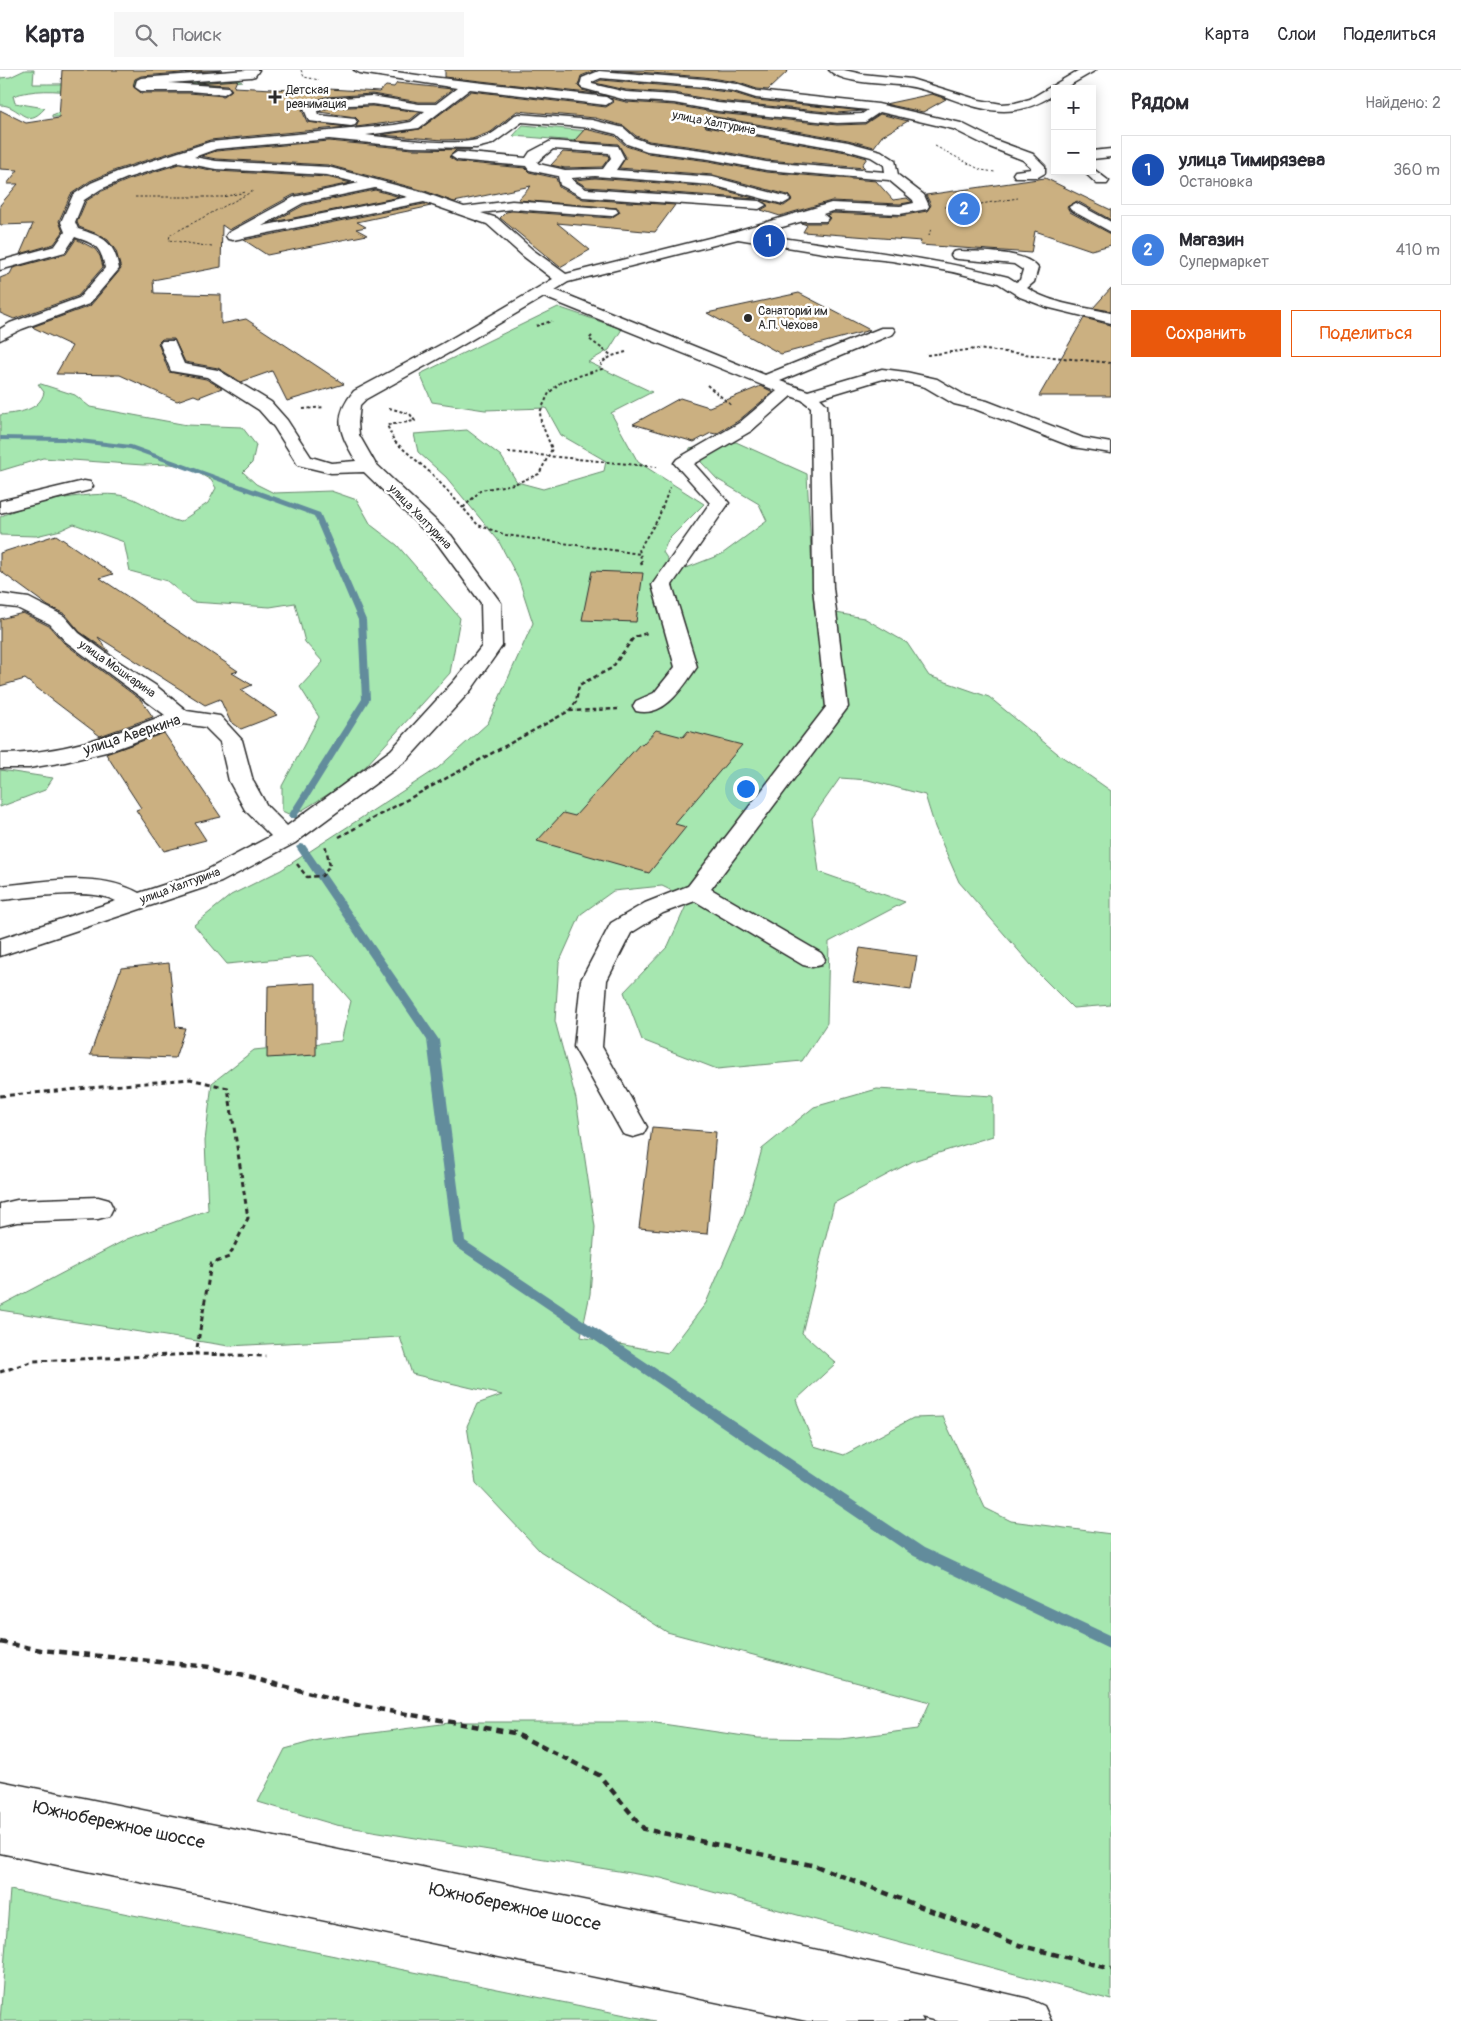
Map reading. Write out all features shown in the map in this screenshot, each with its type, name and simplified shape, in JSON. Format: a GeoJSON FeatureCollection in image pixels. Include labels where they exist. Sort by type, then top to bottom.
{"type":"FeatureCollection","features":[{"type":"Feature","properties":{"kind":"main road"},"geometry":{"type":"LineString","coordinates":[[224,90],[189,87],[141,87],[141,82],[251,74],[253,70]]}},
{"type":"Feature","properties":{"kind":"main road","name":"улица Халтурина"},"geometry":{"type":"LineString","coordinates":[[360,70],[576,97],[655,111]]}},
{"type":"Feature","properties":{"kind":"main road"},"geometry":{"type":"LineString","coordinates":[[835,70],[854,76],[913,83],[999,107],[1015,107],[1028,104],[1076,74],[1090,70]]}},
{"type":"Feature","properties":{"kind":"main road"},"geometry":{"type":"LineString","coordinates":[[878,108],[865,118],[837,119],[728,108],[674,99],[626,96],[586,86],[586,80],[599,74],[736,88],[756,94],[862,104],[957,126],[991,143],[1028,157],[1051,158]]}},
{"type":"Feature","properties":{"kind":"main road"},"geometry":{"type":"LineString","coordinates":[[0,335],[16,326],[84,301],[112,268],[110,253],[99,241],[72,232],[68,222],[78,198],[92,188],[122,174],[181,157],[214,145],[394,129],[415,125],[468,85]]}},
{"type":"Feature","properties":{"kind":"main road"},"geometry":{"type":"LineString","coordinates":[[419,108],[364,122],[335,122],[314,118],[310,109],[326,103],[372,100],[395,106],[440,107]]}},
{"type":"Feature","properties":{"kind":"main road"},"geometry":{"type":"LineString","coordinates":[[330,135],[428,144],[471,145],[487,141],[519,118],[592,124],[620,131],[631,141],[647,148],[710,155],[766,166],[892,176]]}},
{"type":"Feature","properties":{"kind":"main road","name":"улица Халтурина"},"geometry":{"type":"LineString","coordinates":[[700,120],[848,146],[876,154],[890,163],[892,176],[919,198],[922,206]]}},
{"type":"Feature","properties":{"kind":"main road"},"geometry":{"type":"LineString","coordinates":[[235,143],[246,130]]}},
{"type":"Feature","properties":{"kind":"main road"},"geometry":{"type":"LineString","coordinates":[[530,162],[535,155],[551,145],[613,149],[618,158],[607,172]]}},
{"type":"Feature","properties":{"kind":"main road"},"geometry":{"type":"LineString","coordinates":[[391,152],[530,162],[534,167],[565,174],[607,172],[713,181],[795,205],[881,223]]}},
{"type":"Feature","properties":{"kind":"main road"},"geometry":{"type":"LineString","coordinates":[[1096,154],[1111,152]]}},
{"type":"Feature","properties":{"kind":"main road"},"geometry":{"type":"LineString","coordinates":[[181,157],[357,168]]}},
{"type":"Feature","properties":{"kind":"main road"},"geometry":{"type":"LineString","coordinates":[[181,157],[216,165],[328,172],[377,183],[426,198],[492,221],[528,253],[563,279]]}},
{"type":"Feature","properties":{"kind":"main road"},"geometry":{"type":"LineString","coordinates":[[1020,174],[1038,173],[1038,166],[1028,157]]}},
{"type":"Feature","properties":{"kind":"main road"},"geometry":{"type":"LineString","coordinates":[[1096,164],[1111,162]]}},
{"type":"Feature","properties":{"kind":"main road"},"geometry":{"type":"LineString","coordinates":[[565,174],[565,182],[583,193],[762,205],[900,210],[922,206]]}},
{"type":"Feature","properties":{"kind":"main road"},"geometry":{"type":"LineString","coordinates":[[1094,175],[1102,182]]}},
{"type":"Feature","properties":{"kind":"main road"},"geometry":{"type":"LineString","coordinates":[[233,236],[299,200],[377,183]]}},
{"type":"Feature","properties":{"kind":"main road"},"geometry":{"type":"LineString","coordinates":[[233,236],[404,200],[426,198]]}},
{"type":"Feature","properties":{"kind":"main road"},"geometry":{"type":"LineString","coordinates":[[299,200],[326,217]]}},
{"type":"Feature","properties":{"kind":"main road"},"geometry":{"type":"LineString","coordinates":[[466,211],[512,205],[628,214]]}},
{"type":"Feature","properties":{"kind":"main road"},"geometry":{"type":"LineString","coordinates":[[352,404],[360,395],[448,347],[563,279],[738,235],[795,205]]}},
{"type":"Feature","properties":{"kind":"main road"},"geometry":{"type":"LineString","coordinates":[[1076,208],[1111,228]]}},
{"type":"Feature","properties":{"kind":"main road"},"geometry":{"type":"LineString","coordinates":[[0,266],[60,249],[72,232]]}},
{"type":"Feature","properties":{"kind":"main road"},"geometry":{"type":"LineString","coordinates":[[738,235],[836,251],[892,257],[953,268],[1003,280],[1026,294],[1051,304],[1111,318]]}},
{"type":"Feature","properties":{"kind":"main road"},"geometry":{"type":"LineString","coordinates":[[931,249],[935,253],[1017,260],[1031,268],[1027,282],[1016,288]]}},
{"type":"Feature","properties":{"kind":"main road"},"geometry":{"type":"LineString","coordinates":[[543,291],[765,381],[798,392],[819,405],[823,588],[837,707],[697,891],[654,908],[620,928],[594,980],[588,1047],[634,1127]]}},
{"type":"Feature","properties":{"kind":"main road"},"geometry":{"type":"LineString","coordinates":[[765,381],[887,331]]}},
{"type":"Feature","properties":{"kind":"main road"},"geometry":{"type":"LineString","coordinates":[[168,344],[177,368],[212,373],[265,406],[281,424],[304,461],[332,468],[368,466]]}},
{"type":"Feature","properties":{"kind":"main road"},"geometry":{"type":"LineString","coordinates":[[644,706],[662,698],[686,667],[662,585],[720,503],[679,466],[745,427],[798,392],[882,374],[906,376],[931,383],[960,400],[980,404],[1079,443],[1111,448]]}},
{"type":"Feature","properties":{"kind":"main road","name":"улица Халтурина"},"geometry":{"type":"LineString","coordinates":[[0,948],[212,877],[280,842],[399,755],[463,685],[492,646],[491,603],[444,539],[368,466],[350,435],[349,423],[352,404]]}},
{"type":"Feature","properties":{"kind":"main road"},"geometry":{"type":"LineString","coordinates":[[0,507],[84,486]]}},
{"type":"Feature","properties":{"kind":"main road","name":"улица Мошкарина"},"geometry":{"type":"LineString","coordinates":[[0,600],[22,602],[57,620],[72,636],[108,665],[147,690],[181,717]]}},
{"type":"Feature","properties":{"kind":"main road","name":"улица Аверкина"},"geometry":{"type":"LineString","coordinates":[[0,761],[28,761],[65,756],[102,746],[181,717],[212,721],[231,740],[241,782],[257,810],[280,842]]}},
{"type":"Feature","properties":{"kind":"main road"},"geometry":{"type":"LineString","coordinates":[[0,893],[87,886],[115,890],[137,902]]}},
{"type":"Feature","properties":{"kind":"main road"},"geometry":{"type":"LineString","coordinates":[[697,891],[812,959]]}},
{"type":"Feature","properties":{"kind":"main road"},"geometry":{"type":"LineString","coordinates":[[0,1215],[17,1211],[98,1208]]}},
{"type":"Feature","properties":{"kind":"main road","name":"Южнобережное шоссе"},"geometry":{"type":"LineString","coordinates":[[0,1800],[736,1952],[1029,2021]]}},
{"type":"Feature","properties":{"kind":"main road","name":"Южнобережное шоссе"},"geometry":{"type":"LineString","coordinates":[[0,1834],[756,1988],[901,2021]]}},
{"type":"Feature","properties":{"kind":"path"},"geometry":{"type":"LineString","coordinates":[[92,188],[130,197],[223,197]]}},
{"type":"Feature","properties":{"kind":"path"},"geometry":{"type":"LineString","coordinates":[[233,236],[211,247],[170,240],[170,235],[254,191]]}},
{"type":"Feature","properties":{"kind":"path"},"geometry":{"type":"LineString","coordinates":[[922,206],[962,207],[1019,198]]}},
{"type":"Feature","properties":{"kind":"path"},"geometry":{"type":"LineString","coordinates":[[531,328],[557,320]]}},
{"type":"Feature","properties":{"kind":"path"},"geometry":{"type":"LineString","coordinates":[[594,334],[590,340],[612,356]]}},
{"type":"Feature","properties":{"kind":"path"},"geometry":{"type":"LineString","coordinates":[[882,374],[901,358],[976,349],[1111,363]]}},
{"type":"Feature","properties":{"kind":"path"},"geometry":{"type":"LineString","coordinates":[[463,508],[481,490],[514,484],[539,474],[552,449],[541,422],[540,412],[549,393],[562,380],[602,369],[601,363],[612,356],[630,351]]}},
{"type":"Feature","properties":{"kind":"path"},"geometry":{"type":"LineString","coordinates":[[393,401],[387,407],[410,414],[414,421],[387,425],[394,441],[432,474],[478,525],[506,535],[640,554]]}},
{"type":"Feature","properties":{"kind":"path"},"geometry":{"type":"LineString","coordinates":[[271,413],[352,404]]}},
{"type":"Feature","properties":{"kind":"path"},"geometry":{"type":"LineString","coordinates":[[508,452],[679,466],[653,531],[639,549],[642,566],[662,585]]}},
{"type":"Feature","properties":{"kind":"path"},"geometry":{"type":"LineString","coordinates":[[280,842],[307,876],[322,876],[330,866],[325,845],[569,711],[576,702],[579,685],[612,668],[634,637],[674,624]]}},
{"type":"Feature","properties":{"kind":"path"},"geometry":{"type":"LineString","coordinates":[[569,711],[644,706]]}},
{"type":"Feature","properties":{"kind":"path"},"geometry":{"type":"LineString","coordinates":[[0,1096],[190,1080],[228,1088],[248,1218],[228,1257],[211,1264],[196,1354]]}},
{"type":"Feature","properties":{"kind":"path"},"geometry":{"type":"LineString","coordinates":[[0,1372],[34,1361],[196,1354],[266,1356]]}},
{"type":"Feature","properties":{"kind":"path"},"geometry":{"type":"LineString","coordinates":[[0,1642],[41,1650],[209,1667],[361,1706],[514,1733],[599,1775],[644,1830],[816,1866],[1019,1945],[1111,1969]]}},
{"type":"Feature","properties":{"kind":"green space"},"geometry":{"type":"Polygon","coordinates":[[[25,70],[34,70],[33,84],[90,83],[194,76],[215,76],[242,81],[209,85],[133,88],[62,117],[52,117],[52,115],[68,109],[77,93],[45,91],[28,92],[13,96],[15,103],[45,108],[38,114],[28,117],[7,106],[0,105],[0,78],[10,77],[25,70]]]}},
{"type":"Feature","properties":{"kind":"green space"},"geometry":{"type":"Polygon","coordinates":[[[523,125],[588,131],[578,141],[513,136],[523,125]]]}},
{"type":"Feature","properties":{"kind":"green space"},"geometry":{"type":"Polygon","coordinates":[[[558,307],[622,329],[609,350],[588,362],[652,392],[611,413],[638,462],[704,504],[668,540],[663,552],[676,572],[722,554],[767,521],[759,504],[717,479],[689,449],[736,442],[807,474],[814,609],[864,618],[907,643],[929,676],[989,697],[1057,753],[1111,791],[1111,1005],[1073,1008],[1038,973],[959,882],[935,827],[925,795],[868,780],[840,778],[812,818],[819,872],[905,902],[829,942],[827,1023],[802,1061],[717,1069],[642,1040],[624,992],[668,946],[689,899],[662,886],[613,891],[581,914],[559,963],[555,1021],[576,1099],[595,1227],[590,1294],[581,1337],[668,1353],[706,1303],[744,1214],[762,1149],[814,1107],[877,1089],[993,1096],[993,1136],[913,1161],[834,1203],[802,1333],[836,1363],[796,1400],[814,1446],[844,1455],[913,1418],[943,1417],[985,1508],[1011,1521],[1111,1534],[1111,2000],[661,1878],[336,1825],[258,1802],[285,1749],[318,1740],[457,1722],[649,1722],[758,1738],[841,1739],[918,1729],[930,1702],[667,1632],[540,1551],[476,1483],[467,1426],[477,1404],[502,1395],[412,1374],[400,1337],[229,1346],[0,1310],[0,1306],[127,1239],[208,1210],[205,1141],[212,1083],[254,1050],[341,1041],[351,1001],[312,956],[227,964],[194,925],[231,895],[281,870],[438,768],[488,723],[533,623],[519,580],[498,540],[446,477],[418,452],[414,434],[467,430],[501,456],[517,482],[543,489],[604,471],[606,461],[561,435],[546,408],[485,410],[432,402],[420,374],[558,307]]]}},
{"type":"Feature","properties":{"kind":"green space"},"geometry":{"type":"Polygon","coordinates":[[[38,384],[75,395],[90,407],[187,425],[242,427],[256,445],[252,463],[243,472],[256,484],[274,493],[331,491],[357,500],[371,525],[397,545],[460,618],[450,673],[366,766],[335,790],[293,816],[282,811],[282,786],[319,717],[300,687],[323,662],[305,642],[295,603],[270,607],[192,602],[167,581],[130,571],[124,542],[74,524],[61,530],[36,536],[0,535],[0,517],[11,512],[63,498],[100,494],[128,497],[166,517],[180,522],[208,503],[216,488],[211,480],[188,467],[171,464],[143,465],[43,458],[0,471],[0,415],[27,410],[38,403],[44,392],[38,384]]]}},
{"type":"Feature","properties":{"kind":"green space"},"geometry":{"type":"Polygon","coordinates":[[[0,770],[53,778],[45,790],[0,807],[0,770]]]}},
{"type":"Feature","properties":{"kind":"green space"},"geometry":{"type":"Polygon","coordinates":[[[10,1890],[655,2021],[0,2021],[10,1890]]]}},
{"type":"Feature","properties":{"kind":"building"},"geometry":{"type":"Polygon","coordinates":[[[62,70],[222,70],[141,76],[135,79],[133,86],[141,93],[189,93],[224,96],[232,90],[228,85],[196,83],[237,80],[234,87],[292,90],[295,87],[379,92],[386,86],[394,87],[397,83],[452,89],[435,102],[419,102],[372,94],[325,97],[304,105],[302,110],[307,122],[347,127],[210,140],[116,170],[90,181],[71,194],[59,221],[63,232],[54,244],[20,254],[33,224],[0,225],[0,205],[18,184],[7,184],[18,170],[0,169],[0,110],[26,123],[59,118],[62,70]]]}},
{"type":"Feature","properties":{"kind":"building"},"geometry":{"type":"Polygon","coordinates":[[[445,70],[596,70],[581,76],[578,86],[582,90],[597,94],[445,77],[445,70]]]}},
{"type":"Feature","properties":{"kind":"building"},"geometry":{"type":"Polygon","coordinates":[[[611,70],[789,70],[768,90],[704,77],[611,70]]]}},
{"type":"Feature","properties":{"kind":"building"},"geometry":{"type":"Polygon","coordinates":[[[601,80],[704,89],[734,93],[756,100],[863,111],[837,113],[718,101],[674,93],[626,90],[595,83],[601,80]]]}},
{"type":"Feature","properties":{"kind":"building"},"geometry":{"type":"Polygon","coordinates":[[[471,91],[606,107],[614,102],[610,98],[626,102],[674,105],[718,113],[837,125],[865,124],[880,114],[908,121],[882,136],[874,147],[848,140],[710,116],[702,121],[706,127],[846,152],[867,158],[862,165],[865,168],[766,160],[709,149],[649,141],[636,136],[624,126],[595,118],[517,111],[491,132],[472,139],[443,140],[381,135],[420,129],[471,91]]]}},
{"type":"Feature","properties":{"kind":"building"},"geometry":{"type":"Polygon","coordinates":[[[932,94],[946,99],[923,112],[885,104],[932,94]]]}},
{"type":"Feature","properties":{"kind":"building"},"geometry":{"type":"Polygon","coordinates":[[[372,106],[420,112],[410,120],[356,127],[359,121],[355,117],[319,112],[328,108],[372,106]]]}},
{"type":"Feature","properties":{"kind":"building"},"geometry":{"type":"Polygon","coordinates":[[[585,129],[615,136],[626,146],[647,153],[709,161],[766,172],[876,181],[893,200],[907,198],[912,202],[900,204],[831,201],[780,216],[761,210],[768,206],[761,200],[784,206],[792,200],[788,195],[713,175],[619,168],[626,157],[618,144],[574,141],[585,129]]]}},
{"type":"Feature","properties":{"kind":"building"},"geometry":{"type":"Polygon","coordinates":[[[329,141],[412,149],[472,150],[456,150],[449,157],[457,162],[525,168],[529,172],[556,178],[559,187],[583,199],[675,205],[655,232],[557,223],[590,250],[560,267],[500,218],[506,212],[512,211],[611,218],[620,212],[618,208],[518,200],[531,186],[454,202],[425,191],[328,165],[216,159],[201,156],[216,151],[329,141]]]}},
{"type":"Feature","properties":{"kind":"building"},"geometry":{"type":"Polygon","coordinates":[[[563,152],[608,155],[609,158],[602,167],[565,168],[551,165],[563,152]]]}},
{"type":"Feature","properties":{"kind":"building"},"geometry":{"type":"Polygon","coordinates":[[[179,164],[216,171],[327,177],[351,183],[293,195],[229,230],[222,225],[221,267],[153,280],[154,293],[221,295],[221,324],[246,319],[344,384],[287,401],[272,371],[241,382],[218,368],[185,362],[174,339],[162,339],[158,343],[169,372],[206,379],[222,388],[199,397],[194,395],[177,401],[120,375],[56,374],[72,346],[32,327],[90,306],[121,269],[116,251],[108,240],[79,227],[77,222],[86,201],[102,191],[128,180],[179,164]]]}},
{"type":"Feature","properties":{"kind":"building"},"geometry":{"type":"Polygon","coordinates":[[[595,178],[712,187],[757,199],[587,187],[575,180],[595,178]]]}},
{"type":"Feature","properties":{"kind":"building"},"geometry":{"type":"Polygon","coordinates":[[[1045,178],[1111,210],[1111,220],[1077,201],[1067,207],[1070,212],[1111,234],[1111,245],[1091,250],[1035,231],[1031,253],[920,245],[921,241],[803,232],[807,225],[801,223],[826,223],[830,218],[827,215],[832,213],[900,216],[927,211],[931,205],[926,195],[1045,178]]]}},
{"type":"Feature","properties":{"kind":"building"},"geometry":{"type":"Polygon","coordinates":[[[375,190],[400,197],[273,222],[304,205],[375,190]]]}},
{"type":"Feature","properties":{"kind":"building"},"geometry":{"type":"Polygon","coordinates":[[[424,204],[431,206],[357,222],[366,227],[356,229],[367,235],[267,255],[244,240],[424,204]]]}},
{"type":"Feature","properties":{"kind":"building"},"geometry":{"type":"Polygon","coordinates":[[[76,239],[95,249],[100,256],[103,267],[78,296],[14,319],[0,313],[0,278],[10,274],[13,268],[66,254],[76,239]]]}},
{"type":"Feature","properties":{"kind":"building"},"geometry":{"type":"Polygon","coordinates":[[[1111,288],[1111,311],[1093,308],[1111,288]]]}},
{"type":"Feature","properties":{"kind":"building"},"geometry":{"type":"Polygon","coordinates":[[[799,293],[870,330],[781,354],[707,313],[799,293]]]}},
{"type":"Feature","properties":{"kind":"building"},"geometry":{"type":"Polygon","coordinates":[[[1084,318],[1111,325],[1111,396],[1039,396],[1084,318]]]}},
{"type":"Feature","properties":{"kind":"building"},"geometry":{"type":"Polygon","coordinates":[[[761,386],[773,392],[738,421],[716,434],[711,433],[694,442],[633,424],[680,398],[709,407],[761,386]]]}},
{"type":"Feature","properties":{"kind":"building"},"geometry":{"type":"Polygon","coordinates":[[[56,535],[113,574],[100,578],[238,671],[232,673],[252,685],[241,690],[277,715],[241,729],[230,721],[220,699],[205,705],[98,637],[109,652],[80,632],[65,614],[48,606],[0,571],[0,553],[56,535]]]}},
{"type":"Feature","properties":{"kind":"building"},"geometry":{"type":"Polygon","coordinates":[[[592,571],[643,573],[636,622],[582,620],[592,571]]]}},
{"type":"Feature","properties":{"kind":"building"},"geometry":{"type":"Polygon","coordinates":[[[23,613],[49,626],[64,643],[141,700],[153,717],[100,736],[25,679],[0,686],[0,619],[23,613]]]}},
{"type":"Feature","properties":{"kind":"building"},"geometry":{"type":"Polygon","coordinates":[[[656,730],[683,737],[688,731],[742,745],[675,824],[686,827],[649,873],[537,841],[563,813],[575,816],[640,744],[642,745],[656,730]]]}},
{"type":"Feature","properties":{"kind":"building"},"geometry":{"type":"Polygon","coordinates":[[[164,733],[221,817],[195,823],[206,840],[164,851],[136,810],[141,808],[106,754],[164,733]]]}},
{"type":"Feature","properties":{"kind":"building"},"geometry":{"type":"Polygon","coordinates":[[[860,948],[917,956],[911,990],[853,982],[860,948]]]}},
{"type":"Feature","properties":{"kind":"building"},"geometry":{"type":"Polygon","coordinates":[[[169,963],[176,1027],[185,1028],[175,1058],[90,1055],[121,968],[169,963]]]}},
{"type":"Feature","properties":{"kind":"building"},"geometry":{"type":"Polygon","coordinates":[[[316,983],[316,1055],[267,1058],[268,986],[316,983]]]}},
{"type":"Feature","properties":{"kind":"building"},"geometry":{"type":"Polygon","coordinates":[[[652,1127],[716,1132],[707,1234],[639,1228],[652,1127]]]}},
{"type":"Feature","properties":{"kind":"waterway"},"geometry":{"type":"LineString","coordinates":[[0,438],[63,439],[131,447],[317,515],[362,620],[366,699],[293,816]]}},
{"type":"Feature","properties":{"kind":"waterway"},"geometry":{"type":"LineString","coordinates":[[301,847],[433,1040],[459,1243],[919,1552],[1111,1643]]}},
{"type":"Feature","properties":{"kind":"place","name":"Детская реанимация"},"geometry":{"type":"Point","coordinates":[275,97]}},
{"type":"Feature","properties":{"kind":"place","name":"Магазин"},"geometry":{"type":"Point","coordinates":[964,209]}},
{"type":"Feature","properties":{"kind":"place","name":"улица Тимирязева"},"geometry":{"type":"Point","coordinates":[769,241]}},
{"type":"Feature","properties":{"kind":"place","name":"Санаторий им А.П. Чехова"},"geometry":{"type":"Point","coordinates":[748,318]}}]}
